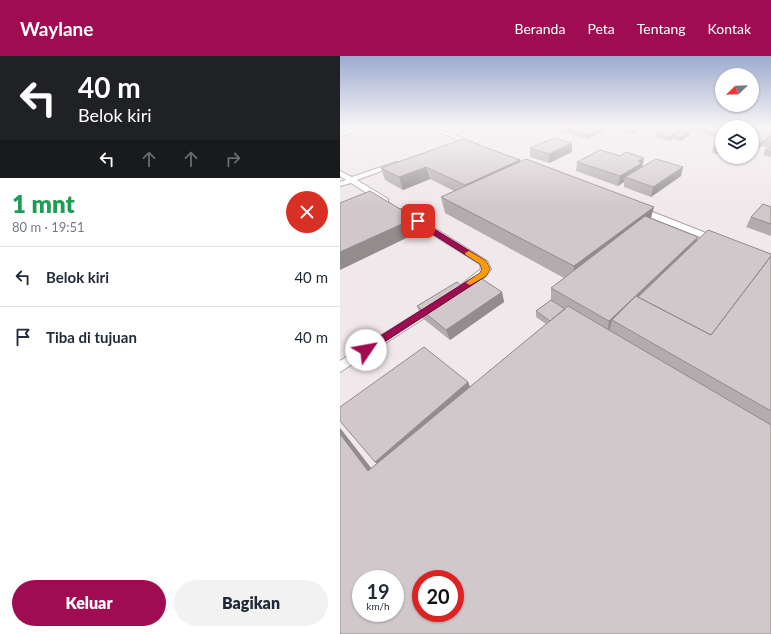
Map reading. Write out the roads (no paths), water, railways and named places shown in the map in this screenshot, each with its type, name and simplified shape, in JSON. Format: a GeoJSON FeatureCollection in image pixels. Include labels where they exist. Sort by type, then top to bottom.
{"type":"FeatureCollection","features":[{"type":"Feature","properties":{"kind":"lane"},"geometry":{"type":"LineString","coordinates":[[340,184],[404,161]]}},
{"type":"Feature","properties":{"kind":"lane"},"geometry":{"type":"LineString","coordinates":[[340,173],[484,263],[486,269],[483,274],[457,291]]}},
{"type":"Feature","properties":{"kind":"lane"},"geometry":{"type":"LineString","coordinates":[[632,207],[727,244]]}},
{"type":"Feature","properties":{"kind":"lane"},"geometry":{"type":"LineString","coordinates":[[340,367],[444,300]]}}]}
